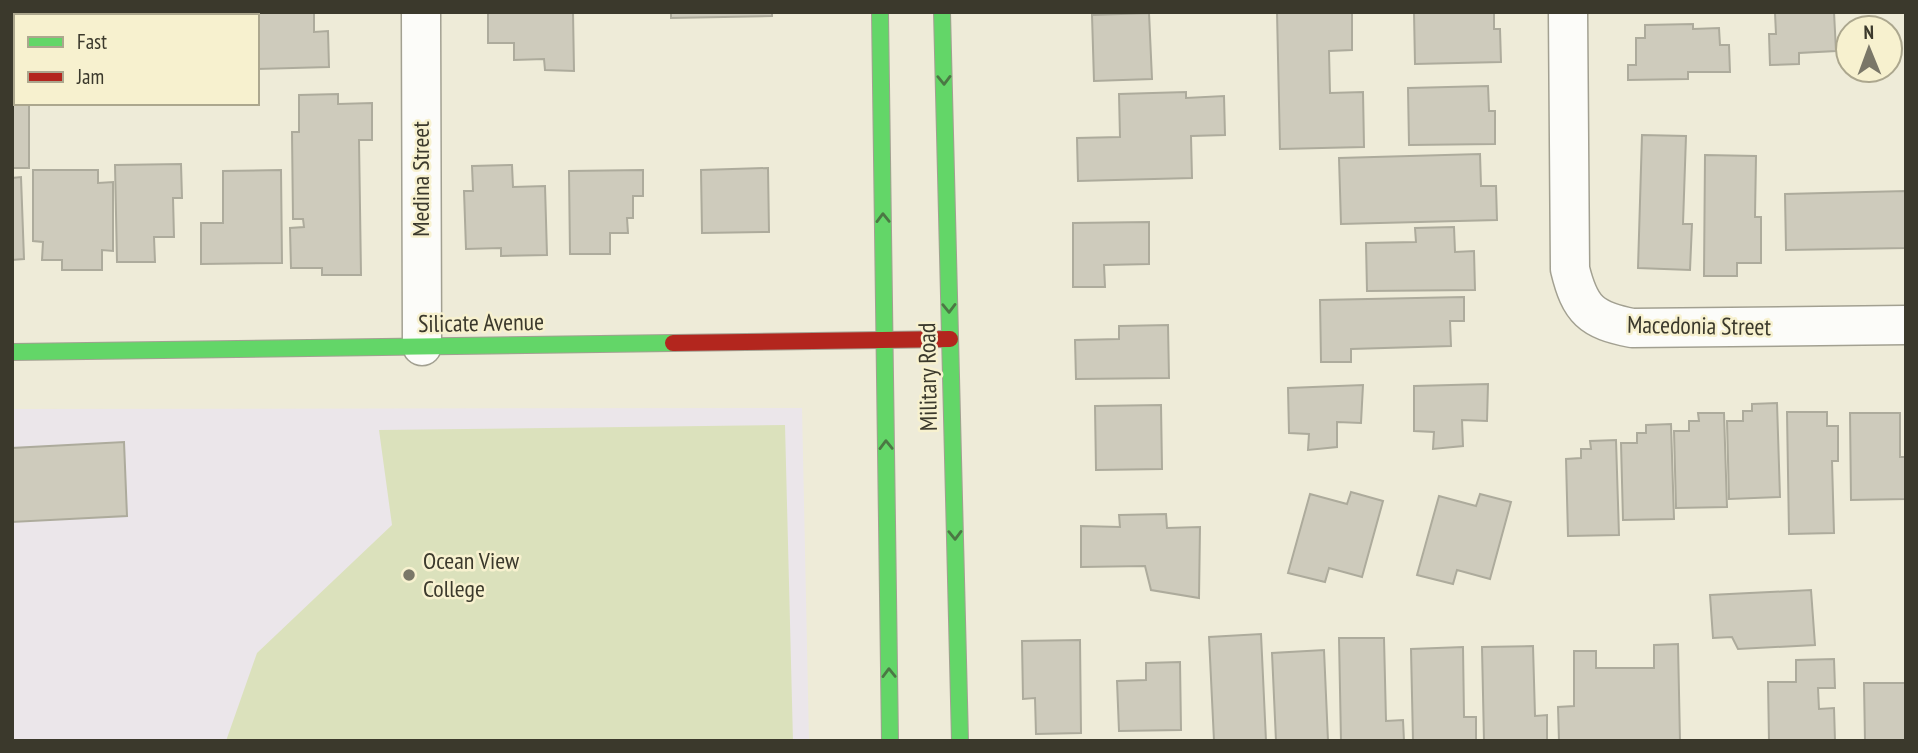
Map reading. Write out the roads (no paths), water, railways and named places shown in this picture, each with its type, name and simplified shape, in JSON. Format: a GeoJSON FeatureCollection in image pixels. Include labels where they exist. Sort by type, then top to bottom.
{"type":"FeatureCollection","features":[{"type":"Feature","properties":{"kind":"street","name":"Medina Street"},"geometry":{"type":"LineString","coordinates":[[421,12],[422,346]]}},
{"type":"Feature","properties":{"kind":"street","name":"Military Road"},"geometry":{"type":"LineString","coordinates":[[880,12],[890,741]]}},
{"type":"Feature","properties":{"kind":"street","name":"Military Road"},"geometry":{"type":"LineString","coordinates":[[942,12],[960,741]]}},
{"type":"Feature","properties":{"kind":"street","name":"Macedonia Street"},"geometry":{"type":"LineString","coordinates":[[1568,12],[1570,269],[1576,294],[1589,311],[1608,324],[1632,328],[1906,325]]}},
{"type":"Feature","properties":{"kind":"street","name":"Silicate Avenue"},"geometry":{"type":"LineString","coordinates":[[12,352],[950,339]]}},
{"type":"Feature","properties":{"kind":"place","name":"Ocean View College"},"geometry":{"type":"Point","coordinates":[409,575]}}]}
